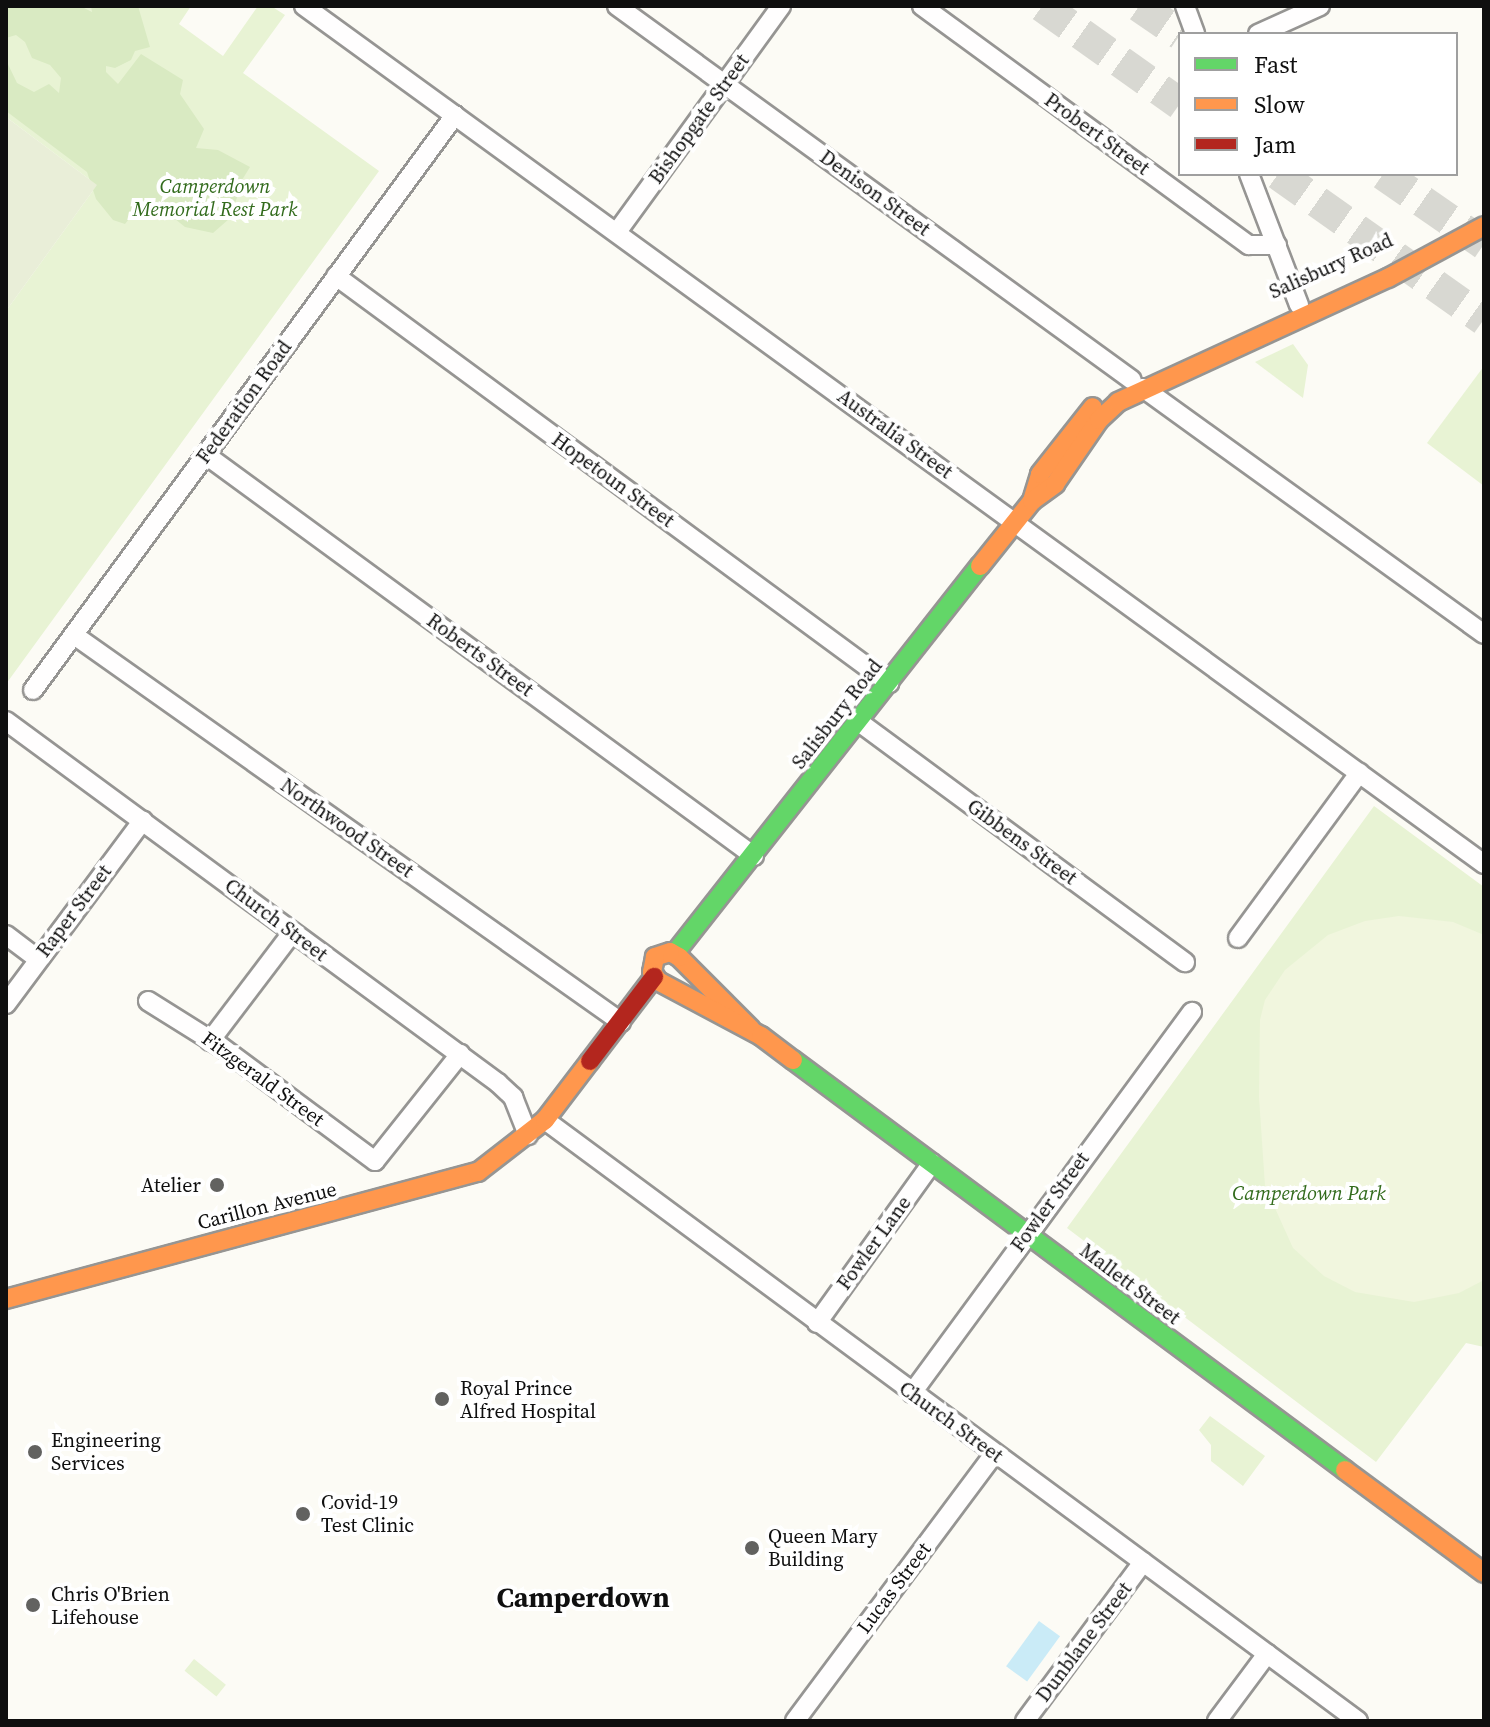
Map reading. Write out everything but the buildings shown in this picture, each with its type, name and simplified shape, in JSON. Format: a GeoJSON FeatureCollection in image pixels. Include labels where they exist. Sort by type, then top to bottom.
{"type":"FeatureCollection","features":[{"type":"Feature","properties":{"kind":"main road","name":"Salisbury Road"},"geometry":{"type":"LineString","coordinates":[[1138,384],[1388,278],[1435,249],[1484,226]]}},
{"type":"Feature","properties":{"kind":"main road","name":"Salisbury Road"},"geometry":{"type":"LineString","coordinates":[[678,957],[1032,501],[1055,484],[1099,420],[1138,384],[1403,257],[1435,249]]}},
{"type":"Feature","properties":{"kind":"main road"},"geometry":{"type":"LineString","coordinates":[[528,1135],[545,1120],[621,1022],[661,980],[681,977],[678,957],[655,957],[661,980]]}},
{"type":"Feature","properties":{"kind":"main road","name":"Mallett Street"},"geometry":{"type":"LineString","coordinates":[[678,957],[751,1029]]}},
{"type":"Feature","properties":{"kind":"main road","name":"Mallett Street"},"geometry":{"type":"LineString","coordinates":[[661,980],[751,1029],[1484,1573]]}},
{"type":"Feature","properties":{"kind":"main road","name":"Carillon Avenue"},"geometry":{"type":"LineString","coordinates":[[6,1299],[270,1225],[464,1178],[528,1135]]}},
{"type":"Feature","properties":{"kind":"street","name":"Australia Street"},"geometry":{"type":"LineString","coordinates":[[304,6],[1484,864]]}},
{"type":"Feature","properties":{"kind":"street","name":"Denison Street"},"geometry":{"type":"LineString","coordinates":[[617,6],[1484,634]]}},
{"type":"Feature","properties":{"kind":"street","name":"Bishopgate Street"},"geometry":{"type":"LineString","coordinates":[[617,232],[781,6]]}},
{"type":"Feature","properties":{"kind":"street","name":"Probert Street"},"geometry":{"type":"LineString","coordinates":[[922,6],[1249,245],[1277,245]]}},
{"type":"Feature","properties":{"kind":"street"},"geometry":{"type":"LineString","coordinates":[[1185,6],[1194,32]]}},
{"type":"Feature","properties":{"kind":"street"},"geometry":{"type":"LineString","coordinates":[[1262,32],[1320,6]]}},
{"type":"Feature","properties":{"kind":"street","name":"Federation Road"},"geometry":{"type":"LineString","coordinates":[[33,690],[455,115]]}},
{"type":"Feature","properties":{"kind":"street"},"geometry":{"type":"LineString","coordinates":[[1250,176],[1299,305]]}},
{"type":"Feature","properties":{"kind":"street","name":"Hopetoun Street"},"geometry":{"type":"LineString","coordinates":[[336,276],[889,683]]}},
{"type":"Feature","properties":{"kind":"street","name":"Roberts Street"},"geometry":{"type":"LineString","coordinates":[[206,455],[754,856]]}},
{"type":"Feature","properties":{"kind":"street","name":"Northwood Street"},"geometry":{"type":"LineString","coordinates":[[74,635],[621,1022]]}},
{"type":"Feature","properties":{"kind":"street","name":"Church Street"},"geometry":{"type":"LineString","coordinates":[[6,721],[460,1054],[513,1097],[528,1135]]}},
{"type":"Feature","properties":{"kind":"street","name":"Gibbens Street"},"geometry":{"type":"LineString","coordinates":[[859,722],[1185,962]]}},
{"type":"Feature","properties":{"kind":"street"},"geometry":{"type":"LineString","coordinates":[[1238,938],[1359,773]]}},
{"type":"Feature","properties":{"kind":"street","name":"Raper Street"},"geometry":{"type":"LineString","coordinates":[[6,1004],[143,820]]}},
{"type":"Feature","properties":{"kind":"street"},"geometry":{"type":"LineString","coordinates":[[210,1041],[292,933]]}},
{"type":"Feature","properties":{"kind":"street"},"geometry":{"type":"LineString","coordinates":[[6,935],[38,959]]}},
{"type":"Feature","properties":{"kind":"street","name":"Fitzgerald Street"},"geometry":{"type":"LineString","coordinates":[[148,1001],[210,1041],[375,1161],[460,1054]]}},
{"type":"Feature","properties":{"kind":"street","name":"Fowler Street"},"geometry":{"type":"LineString","coordinates":[[912,1393],[1026,1233],[1192,1012]]}},
{"type":"Feature","properties":{"kind":"street","name":"Church Street"},"geometry":{"type":"LineString","coordinates":[[545,1120],[1358,1721]]}},
{"type":"Feature","properties":{"kind":"street","name":"Fowler Lane"},"geometry":{"type":"LineString","coordinates":[[817,1323],[932,1163]]}},
{"type":"Feature","properties":{"kind":"street","name":"Lucas Street"},"geometry":{"type":"LineString","coordinates":[[795,1721],[994,1454]]}},
{"type":"Feature","properties":{"kind":"street","name":"Dunblane Street"},"geometry":{"type":"LineString","coordinates":[[1025,1721],[1143,1562]]}},
{"type":"Feature","properties":{"kind":"street"},"geometry":{"type":"LineString","coordinates":[[1217,1721],[1267,1654]]}},
{"type":"Feature","properties":{"kind":"green space","name":"Camperdown Memorial Rest Park"},"geometry":{"type":"Polygon","coordinates":[[[6,6],[191,6],[179,24],[223,56],[258,6],[271,6],[285,15],[243,73],[379,171],[6,684],[6,311],[97,185],[6,117],[6,6]]]}},
{"type":"Feature","properties":{"kind":"green space"},"geometry":{"type":"Polygon","coordinates":[[[6,6],[80,6],[92,12],[91,6],[138,6],[150,47],[135,51],[131,60],[115,68],[106,66],[106,72],[118,84],[141,54],[183,80],[180,94],[204,129],[196,148],[218,150],[250,167],[242,180],[234,183],[238,195],[229,219],[213,233],[185,227],[160,207],[153,215],[136,210],[125,224],[113,220],[96,199],[87,172],[6,111],[6,60],[17,83],[34,92],[49,84],[59,93],[61,78],[50,65],[32,58],[25,42],[16,35],[6,38],[6,6]]]}},
{"type":"Feature","properties":{"kind":"green space"},"geometry":{"type":"Polygon","coordinates":[[[6,117],[97,185],[6,311],[6,117]]]}},
{"type":"Feature","properties":{"kind":"green space"},"geometry":{"type":"Polygon","coordinates":[[[1293,344],[1308,365],[1303,398],[1255,362],[1293,344]]]}},
{"type":"Feature","properties":{"kind":"green space"},"geometry":{"type":"Polygon","coordinates":[[[1484,366],[1484,486],[1427,443],[1484,366]]]}},
{"type":"Feature","properties":{"kind":"green space","name":"Camperdown Park"},"geometry":{"type":"Polygon","coordinates":[[[1374,806],[1484,887],[1484,1347],[1466,1343],[1376,1462],[1067,1228],[1374,806]]]}},
{"type":"Feature","properties":{"kind":"green space"},"geometry":{"type":"Polygon","coordinates":[[[1399,916],[1453,922],[1484,935],[1484,1280],[1459,1293],[1414,1302],[1355,1292],[1324,1276],[1293,1248],[1265,1186],[1259,1097],[1260,1020],[1265,1000],[1285,970],[1328,935],[1365,921],[1399,916]]]}},
{"type":"Feature","properties":{"kind":"green space"},"geometry":{"type":"Polygon","coordinates":[[[1210,1416],[1265,1456],[1243,1486],[1211,1461],[1211,1445],[1199,1430],[1210,1416]]]}},
{"type":"Feature","properties":{"kind":"green space"},"geometry":{"type":"Polygon","coordinates":[[[194,1659],[226,1685],[216,1696],[185,1671],[194,1659]]]}},
{"type":"Feature","properties":{"kind":"water"},"geometry":{"type":"Polygon","coordinates":[[[1039,1621],[1060,1636],[1027,1682],[1006,1666],[1039,1621]]]}},
{"type":"Feature","properties":{"kind":"tunnel"},"geometry":{"type":"LineString","coordinates":[[1042,6],[1178,103]]}},
{"type":"Feature","properties":{"kind":"tunnel"},"geometry":{"type":"LineString","coordinates":[[1139,6],[1178,33]]}},
{"type":"Feature","properties":{"kind":"tunnel"},"geometry":{"type":"LineString","coordinates":[[1281,176],[1484,320]]}},
{"type":"Feature","properties":{"kind":"tunnel"},"geometry":{"type":"LineString","coordinates":[[1386,176],[1484,244]]}},
{"type":"Feature","properties":{"kind":"traffic: fast"},"geometry":{"type":"LineString","coordinates":[[675,953],[980,566]]}},
{"type":"Feature","properties":{"kind":"traffic: fast"},"geometry":{"type":"LineString","coordinates":[[793,1060],[1345,1470]]}},
{"type":"Feature","properties":{"kind":"traffic: slow"},"geometry":{"type":"LineString","coordinates":[[980,566],[1032,501],[1055,484],[1099,420],[1118,402],[1388,278],[1484,226]]}},
{"type":"Feature","properties":{"kind":"traffic: slow"},"geometry":{"type":"LineString","coordinates":[[1032,501],[1040,474],[1093,407]]}},
{"type":"Feature","properties":{"kind":"traffic: slow"},"geometry":{"type":"LineString","coordinates":[[751,1029],[679,957],[670,952],[655,957],[652,972],[658,981],[761,1036],[793,1060]]}},
{"type":"Feature","properties":{"kind":"traffic: slow"},"geometry":{"type":"LineString","coordinates":[[6,1299],[478,1172],[545,1120],[590,1061]]}},
{"type":"Feature","properties":{"kind":"traffic: slow"},"geometry":{"type":"LineString","coordinates":[[1345,1470],[1484,1573]]}},
{"type":"Feature","properties":{"kind":"traffic: jam"},"geometry":{"type":"LineString","coordinates":[[590,1061],[654,977]]}},
{"type":"Feature","properties":{"kind":"place","name":"Atelier"},"geometry":{"type":"Point","coordinates":[217,1185]}},
{"type":"Feature","properties":{"kind":"place","name":"Royal Prince Alfred Hospital"},"geometry":{"type":"Point","coordinates":[442,1399]}},
{"type":"Feature","properties":{"kind":"place","name":"Engineering Services"},"geometry":{"type":"Point","coordinates":[35,1452]}},
{"type":"Feature","properties":{"kind":"place","name":"Covid-19 Test Clinic"},"geometry":{"type":"Point","coordinates":[303,1514]}},
{"type":"Feature","properties":{"kind":"place","name":"Queen Mary Building"},"geometry":{"type":"Point","coordinates":[752,1548]}},
{"type":"Feature","properties":{"kind":"place","name":"Chris O'Brien Lifehouse"},"geometry":{"type":"Point","coordinates":[33,1605]}},
{"type":"Feature","properties":{"kind":"district","name":"Camperdown"},"geometry":{"type":"Point","coordinates":[583,1597]}}]}
